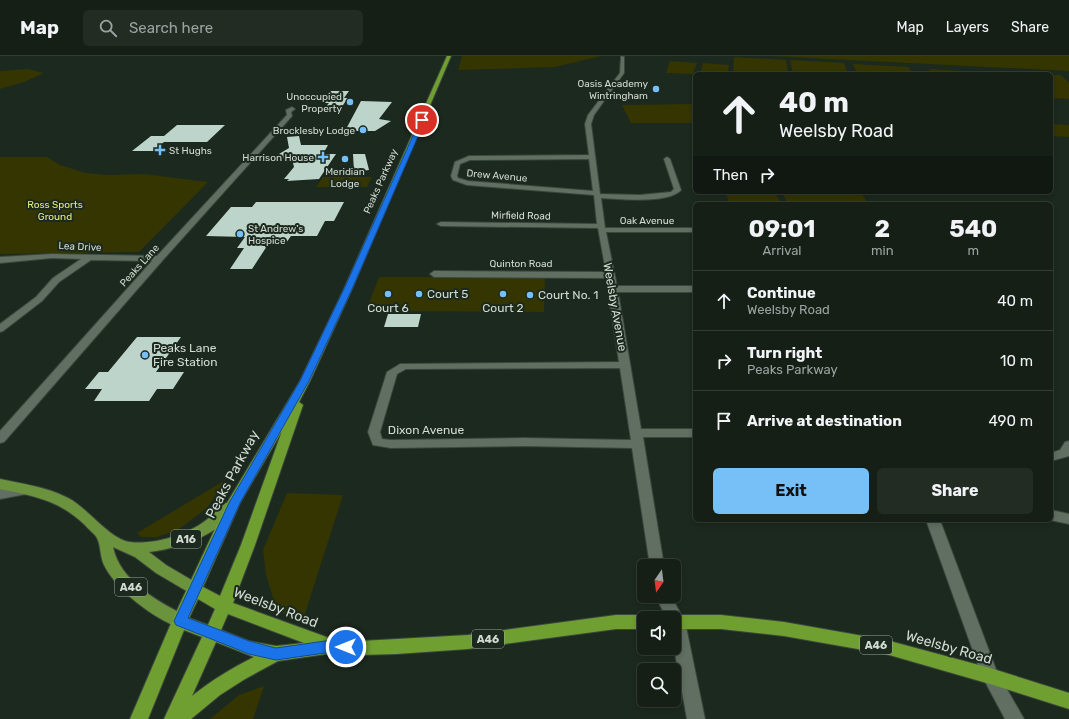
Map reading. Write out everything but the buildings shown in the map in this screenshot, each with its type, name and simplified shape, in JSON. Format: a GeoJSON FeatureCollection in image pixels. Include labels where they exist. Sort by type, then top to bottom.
{"type":"FeatureCollection","features":[{"type":"Feature","properties":{"kind":"highway","name":"Peaks Parkway"},"geometry":{"type":"LineString","coordinates":[[139,719],[180,621],[234,503],[305,381],[355,275],[449,56]]}},
{"type":"Feature","properties":{"kind":"highway","name":"Peaks Parkway"},"geometry":{"type":"LineString","coordinates":[[173,719],[224,606],[271,480],[305,381]]}},
{"type":"Feature","properties":{"kind":"highway","name":"Weelsby Road"},"geometry":{"type":"LineString","coordinates":[[195,590],[224,606],[332,646],[361,648],[396,647],[468,642],[616,622],[637,622]]}},
{"type":"Feature","properties":{"kind":"highway","name":"A46"},"geometry":{"type":"LineString","coordinates":[[180,621],[249,648],[276,654]]}},
{"type":"Feature","properties":{"kind":"highway","name":"Weelsby Road"},"geometry":{"type":"LineString","coordinates":[[681,622],[721,622],[784,629],[886,647],[990,676],[1069,701]]}},
{"type":"Feature","properties":{"kind":"highway","name":"A46"},"geometry":{"type":"LineString","coordinates":[[177,719],[214,689],[239,673],[276,654],[332,646]]}},
{"type":"Feature","properties":{"kind":"main road","name":"Weelsby Road"},"geometry":{"type":"LineString","coordinates":[[0,484],[29,489],[46,494],[79,511],[104,536],[140,553],[161,569],[195,590]]}},
{"type":"Feature","properties":{"kind":"main road","name":"A16"},"geometry":{"type":"LineString","coordinates":[[127,547],[148,548],[181,541],[198,533],[216,521],[234,503]]}},
{"type":"Feature","properties":{"kind":"main road","name":"A46"},"geometry":{"type":"LineString","coordinates":[[104,536],[111,565],[136,592],[166,614],[180,621]]}},
{"type":"Feature","properties":{"kind":"street","name":"Weelsby Avenue"},"geometry":{"type":"LineString","coordinates":[[622,57],[622,73],[591,115],[588,124],[601,228],[609,275],[613,289],[656,559]]}},
{"type":"Feature","properties":{"kind":"street","name":"Peaks Lane"},"geometry":{"type":"LineString","coordinates":[[0,438],[288,117],[290,114],[288,111],[292,109]]}},
{"type":"Feature","properties":{"kind":"street","name":"Drew Avenue"},"geometry":{"type":"LineString","coordinates":[[593,157],[469,158],[457,163],[454,176],[455,179],[467,183],[596,195]]}},
{"type":"Feature","properties":{"kind":"street"},"geometry":{"type":"LineString","coordinates":[[596,195],[663,197],[674,194],[678,190],[667,159]]}},
{"type":"Feature","properties":{"kind":"street","name":"Mirfield Road"},"geometry":{"type":"LineString","coordinates":[[441,224],[601,228]]}},
{"type":"Feature","properties":{"kind":"street","name":"Oak Avenue"},"geometry":{"type":"LineString","coordinates":[[601,228],[693,230]]}},
{"type":"Feature","properties":{"kind":"street","name":"Lea Drive"},"geometry":{"type":"LineString","coordinates":[[0,260],[52,256],[159,259]]}},
{"type":"Feature","properties":{"kind":"street"},"geometry":{"type":"LineString","coordinates":[[0,328],[40,299],[56,280],[88,258]]}},
{"type":"Feature","properties":{"kind":"street","name":"Quinton Road"},"geometry":{"type":"LineString","coordinates":[[434,274],[609,275]]}},
{"type":"Feature","properties":{"kind":"street"},"geometry":{"type":"LineString","coordinates":[[613,289],[693,289]]}},
{"type":"Feature","properties":{"kind":"street","name":"Dixon Avenue"},"geometry":{"type":"LineString","coordinates":[[624,365],[404,366],[392,372],[374,432],[377,442],[391,444],[524,442],[636,438]]}},
{"type":"Feature","properties":{"kind":"street"},"geometry":{"type":"LineString","coordinates":[[636,438],[693,432]]}},
{"type":"Feature","properties":{"kind":"street"},"geometry":{"type":"LineString","coordinates":[[1053,457],[1065,453],[1069,445]]}},
{"type":"Feature","properties":{"kind":"street"},"geometry":{"type":"LineString","coordinates":[[0,494],[29,489]]}},
{"type":"Feature","properties":{"kind":"street"},"geometry":{"type":"LineString","coordinates":[[1053,516],[1069,519]]}},
{"type":"Feature","properties":{"kind":"street"},"geometry":{"type":"LineString","coordinates":[[934,522],[990,676],[1015,719]]}},
{"type":"Feature","properties":{"kind":"street"},"geometry":{"type":"LineString","coordinates":[[681,650],[696,719]]}},
{"type":"Feature","properties":{"kind":"green space"},"geometry":{"type":"Polygon","coordinates":[[[462,56],[601,56],[555,67],[458,70],[462,56]]]}},
{"type":"Feature","properties":{"kind":"green space"},"geometry":{"type":"Polygon","coordinates":[[[771,56],[1069,56],[1069,71],[771,56]]]}},
{"type":"Feature","properties":{"kind":"green space"},"geometry":{"type":"Polygon","coordinates":[[[734,57],[786,60],[788,72],[733,72],[734,57]]]}},
{"type":"Feature","properties":{"kind":"green space"},"geometry":{"type":"Polygon","coordinates":[[[790,60],[844,63],[847,72],[793,72],[790,60]]]}},
{"type":"Feature","properties":{"kind":"green space"},"geometry":{"type":"Polygon","coordinates":[[[670,61],[697,63],[693,74],[666,73],[670,61]]]}},
{"type":"Feature","properties":{"kind":"green space"},"geometry":{"type":"Polygon","coordinates":[[[703,63],[729,65],[728,72],[701,72],[703,63]]]}},
{"type":"Feature","properties":{"kind":"green space"},"geometry":{"type":"Polygon","coordinates":[[[853,64],[908,67],[912,72],[856,72],[853,64]]]}},
{"type":"Feature","properties":{"kind":"green space"},"geometry":{"type":"Polygon","coordinates":[[[28,69],[44,73],[24,82],[0,89],[0,71],[28,69]]]}},
{"type":"Feature","properties":{"kind":"green space"},"geometry":{"type":"Polygon","coordinates":[[[929,69],[978,72],[931,72],[929,69]]]}},
{"type":"Feature","properties":{"kind":"green space"},"geometry":{"type":"Polygon","coordinates":[[[1053,75],[1060,75],[1069,82],[1069,99],[1053,98],[1053,75]]]}},
{"type":"Feature","properties":{"kind":"green space"},"geometry":{"type":"Polygon","coordinates":[[[693,104],[693,123],[631,123],[622,105],[693,104]]]}},
{"type":"Feature","properties":{"kind":"green space"},"geometry":{"type":"Polygon","coordinates":[[[1053,124],[1069,125],[1069,137],[1053,136],[1053,124]]]}},
{"type":"Feature","properties":{"kind":"green space","name":"Ross Sports Ground"},"geometry":{"type":"Polygon","coordinates":[[[0,157],[47,157],[60,165],[86,173],[108,175],[144,174],[208,182],[139,252],[0,254],[0,157]]]}},
{"type":"Feature","properties":{"kind":"green space"},"geometry":{"type":"Polygon","coordinates":[[[323,177],[372,177],[367,187],[316,187],[323,177]]]}},
{"type":"Feature","properties":{"kind":"green space"},"geometry":{"type":"Polygon","coordinates":[[[726,194],[776,194],[780,202],[729,202],[726,194]]]}},
{"type":"Feature","properties":{"kind":"green space"},"geometry":{"type":"Polygon","coordinates":[[[783,194],[862,194],[868,202],[787,202],[783,194]]]}},
{"type":"Feature","properties":{"kind":"green space"},"geometry":{"type":"Polygon","coordinates":[[[379,277],[545,277],[544,312],[366,311],[379,277]]]}},
{"type":"Feature","properties":{"kind":"green space"},"geometry":{"type":"Polygon","coordinates":[[[222,482],[224,483],[207,508],[178,530],[157,537],[141,537],[137,533],[222,482]]]}},
{"type":"Feature","properties":{"kind":"green space"},"geometry":{"type":"Polygon","coordinates":[[[287,493],[343,495],[302,623],[291,620],[276,607],[266,575],[263,550],[287,493]]]}},
{"type":"Feature","properties":{"kind":"green space"},"geometry":{"type":"Polygon","coordinates":[[[264,686],[253,719],[210,719],[239,695],[264,686]]]}},
{"type":"Feature","properties":{"kind":"place","name":"Oasis Academy Wintringham"},"geometry":{"type":"Point","coordinates":[656,89]}},
{"type":"Feature","properties":{"kind":"place","name":"Unoccupied Property"},"geometry":{"type":"Point","coordinates":[350,102]}},
{"type":"Feature","properties":{"kind":"place","name":"Brocklesby Lodge"},"geometry":{"type":"Point","coordinates":[363,130]}},
{"type":"Feature","properties":{"kind":"place","name":"St Hughs"},"geometry":{"type":"Point","coordinates":[160,150]}},
{"type":"Feature","properties":{"kind":"place","name":"Harrison House"},"geometry":{"type":"Point","coordinates":[323,157]}},
{"type":"Feature","properties":{"kind":"place","name":"Meridian Lodge"},"geometry":{"type":"Point","coordinates":[345,159]}},
{"type":"Feature","properties":{"kind":"place","name":"St Andrew's Hospice"},"geometry":{"type":"Point","coordinates":[240,234]}},
{"type":"Feature","properties":{"kind":"place","name":"Court 6"},"geometry":{"type":"Point","coordinates":[388,294]}},
{"type":"Feature","properties":{"kind":"place","name":"Court 5"},"geometry":{"type":"Point","coordinates":[419,294]}},
{"type":"Feature","properties":{"kind":"place","name":"Court 2"},"geometry":{"type":"Point","coordinates":[503,294]}},
{"type":"Feature","properties":{"kind":"place","name":"Court No. 1"},"geometry":{"type":"Point","coordinates":[530,295]}},
{"type":"Feature","properties":{"kind":"place","name":"Peaks Lane Fire Station"},"geometry":{"type":"Point","coordinates":[145,355]}},
{"type":"Feature","properties":{"kind":"route"},"geometry":{"type":"LineString","coordinates":[[346,647],[332,646],[276,654],[249,648],[180,621],[234,503],[305,381],[348,289],[422,120]]}}]}
